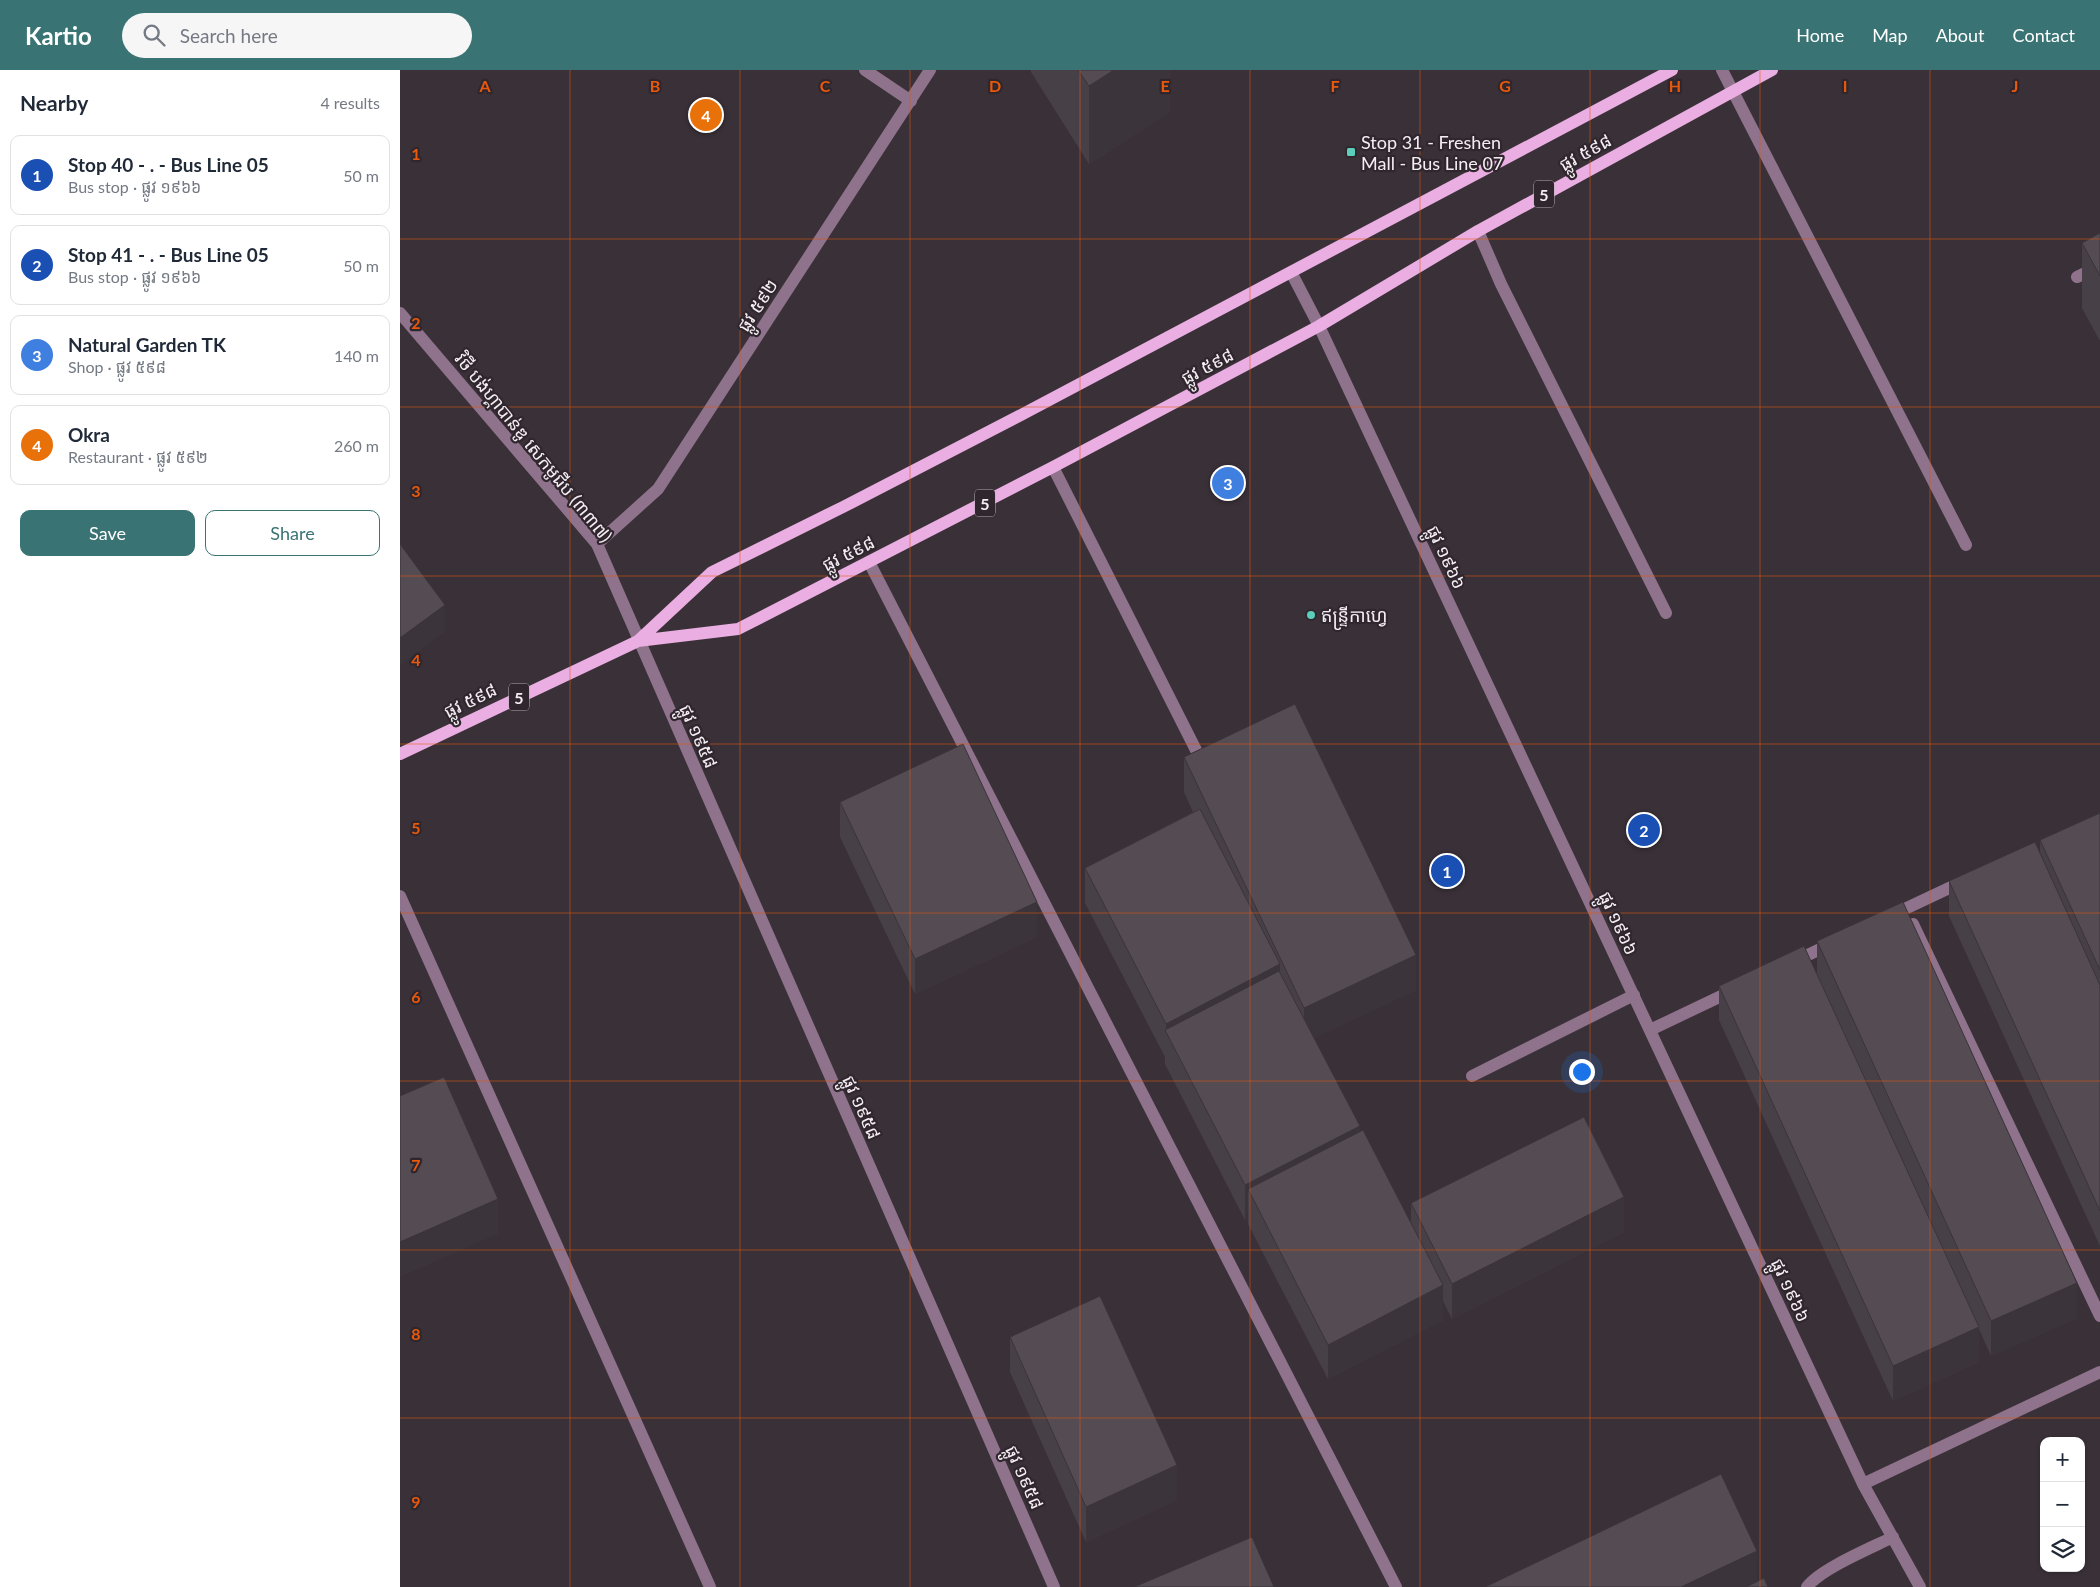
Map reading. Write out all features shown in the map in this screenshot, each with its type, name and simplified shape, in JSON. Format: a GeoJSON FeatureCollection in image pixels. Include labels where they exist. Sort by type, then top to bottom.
{"type":"FeatureCollection","features":[{"type":"Feature","properties":{"kind":"main road","name":"ផ្លូវ ៥៩៨"},"geometry":{"type":"LineString","coordinates":[[400,754],[638,640],[712,572],[877,490],[1672,70]]}},
{"type":"Feature","properties":{"kind":"main road","name":"ផ្លូវ ៥៩៨"},"geometry":{"type":"LineString","coordinates":[[638,640],[738,629],[1053,467],[1319,326],[1478,231],[1772,70]]}},
{"type":"Feature","properties":{"kind":"street"},"geometry":{"type":"LineString","coordinates":[[865,70],[911,101]]}},
{"type":"Feature","properties":{"kind":"street","name":"ផ្លូវ ៥៩២"},"geometry":{"type":"LineString","coordinates":[[597,544],[658,489],[930,70]]}},
{"type":"Feature","properties":{"kind":"street"},"geometry":{"type":"LineString","coordinates":[[1722,70],[1966,545]]}},
{"type":"Feature","properties":{"kind":"street"},"geometry":{"type":"LineString","coordinates":[[1478,231],[1501,284],[1666,613]]}},
{"type":"Feature","properties":{"kind":"street"},"geometry":{"type":"LineString","coordinates":[[2077,278],[2100,266]]}},
{"type":"Feature","properties":{"kind":"street","name":"ផ្លូវ ១៩៦៦"},"geometry":{"type":"LineString","coordinates":[[1291,272],[1319,326],[1863,1484],[1920,1587]]}},
{"type":"Feature","properties":{"kind":"street","name":"វិថី បង់ហ្គាបាន់ឌូ សេកមូជីប (៣៣៧)"},"geometry":{"type":"LineString","coordinates":[[400,313],[597,544],[638,640]]}},
{"type":"Feature","properties":{"kind":"street"},"geometry":{"type":"LineString","coordinates":[[1053,467],[1202,762]]}},
{"type":"Feature","properties":{"kind":"street"},"geometry":{"type":"LineString","coordinates":[[869,562],[1396,1587]]}},
{"type":"Feature","properties":{"kind":"street","name":"ផ្លូវ ១៩៥៨"},"geometry":{"type":"LineString","coordinates":[[638,640],[1054,1587]]}},
{"type":"Feature","properties":{"kind":"street"},"geometry":{"type":"LineString","coordinates":[[1879,922],[1976,875]]}},
{"type":"Feature","properties":{"kind":"street"},"geometry":{"type":"LineString","coordinates":[[400,896],[710,1587]]}},
{"type":"Feature","properties":{"kind":"street"},"geometry":{"type":"LineString","coordinates":[[1906,909],[2100,1316]]}},
{"type":"Feature","properties":{"kind":"street"},"geometry":{"type":"LineString","coordinates":[[1780,968],[1843,939]]}},
{"type":"Feature","properties":{"kind":"street"},"geometry":{"type":"LineString","coordinates":[[1650,1030],[1744,985]]}},
{"type":"Feature","properties":{"kind":"street"},"geometry":{"type":"LineString","coordinates":[[1472,1076],[1634,995]]}},
{"type":"Feature","properties":{"kind":"street"},"geometry":{"type":"LineString","coordinates":[[1863,1484],[2100,1372]]}},
{"type":"Feature","properties":{"kind":"street"},"geometry":{"type":"LineString","coordinates":[[1807,1587],[1812,1580],[1893,1537]]}},
{"type":"Feature","properties":{"kind":"building"},"geometry":{"type":"Polygon","coordinates":[[[1078,70],[1114,70],[1089,86],[1078,70]]]}},
{"type":"Feature","properties":{"kind":"building"},"geometry":{"type":"Polygon","coordinates":[[[2100,233],[2100,276],[2082,243],[2100,233]]]}},
{"type":"Feature","properties":{"kind":"building"},"geometry":{"type":"Polygon","coordinates":[[[400,544],[445,605],[400,638],[400,544]]]}},
{"type":"Feature","properties":{"kind":"building"},"geometry":{"type":"Polygon","coordinates":[[[1295,704],[1416,955],[1304,1008],[1184,757],[1295,704]]]}},
{"type":"Feature","properties":{"kind":"building"},"geometry":{"type":"Polygon","coordinates":[[[963,744],[1037,902],[915,959],[840,802],[963,744]]]}},
{"type":"Feature","properties":{"kind":"building"},"geometry":{"type":"Polygon","coordinates":[[[1200,809],[1280,964],[1166,1024],[1085,868],[1200,809]]]}},
{"type":"Feature","properties":{"kind":"building"},"geometry":{"type":"Polygon","coordinates":[[[2100,813],[2100,970],[2040,840],[2100,813]]]}},
{"type":"Feature","properties":{"kind":"building"},"geometry":{"type":"Polygon","coordinates":[[[2035,842],[2100,985],[2100,1211],[1949,881],[2035,842]]]}},
{"type":"Feature","properties":{"kind":"building"},"geometry":{"type":"Polygon","coordinates":[[[1903,902],[2077,1283],[1991,1321],[1817,941],[1903,902]]]}},
{"type":"Feature","properties":{"kind":"building"},"geometry":{"type":"Polygon","coordinates":[[[1804,946],[1979,1327],[1893,1366],[1719,986],[1804,946]]]}},
{"type":"Feature","properties":{"kind":"building"},"geometry":{"type":"Polygon","coordinates":[[[1279,971],[1360,1126],[1245,1185],[1165,1030],[1279,971]]]}},
{"type":"Feature","properties":{"kind":"building"},"geometry":{"type":"Polygon","coordinates":[[[444,1077],[498,1199],[400,1242],[400,1096],[444,1077]]]}},
{"type":"Feature","properties":{"kind":"building"},"geometry":{"type":"Polygon","coordinates":[[[1584,1117],[1624,1197],[1452,1284],[1411,1203],[1584,1117]]]}},
{"type":"Feature","properties":{"kind":"building"},"geometry":{"type":"Polygon","coordinates":[[[1363,1130],[1443,1285],[1328,1345],[1248,1189],[1363,1130]]]}},
{"type":"Feature","properties":{"kind":"building"},"geometry":{"type":"Polygon","coordinates":[[[1100,1296],[1177,1465],[1086,1507],[1010,1337],[1100,1296]]]}},
{"type":"Feature","properties":{"kind":"building"},"geometry":{"type":"Polygon","coordinates":[[[1721,1474],[1757,1551],[1681,1587],[1485,1587],[1721,1474]]]}},
{"type":"Feature","properties":{"kind":"building"},"geometry":{"type":"Polygon","coordinates":[[[1252,1537],[1274,1587],[1134,1587],[1252,1537]]]}},
{"type":"Feature","properties":{"kind":"building"},"geometry":{"type":"Polygon","coordinates":[[[1764,1578],[1768,1587],[1746,1587],[1764,1578]]]}},
{"type":"Feature","properties":{"kind":"place","name":"Okra"},"geometry":{"type":"Point","coordinates":[706,115]}},
{"type":"Feature","properties":{"kind":"place","name":"Stop 31 - Freshen Mall - Bus Line 07"},"geometry":{"type":"Point","coordinates":[1351,152]}},
{"type":"Feature","properties":{"kind":"place","name":"Natural Garden TK"},"geometry":{"type":"Point","coordinates":[1228,483]}},
{"type":"Feature","properties":{"kind":"place","name":"ឥន្ទ្រីកាហ្វេ"},"geometry":{"type":"Point","coordinates":[1311,615]}},
{"type":"Feature","properties":{"kind":"place","name":"Stop 41 - . - Bus Line 05"},"geometry":{"type":"Point","coordinates":[1644,830]}},
{"type":"Feature","properties":{"kind":"place","name":"Stop 40 - . - Bus Line 05"},"geometry":{"type":"Point","coordinates":[1447,871]}}]}
